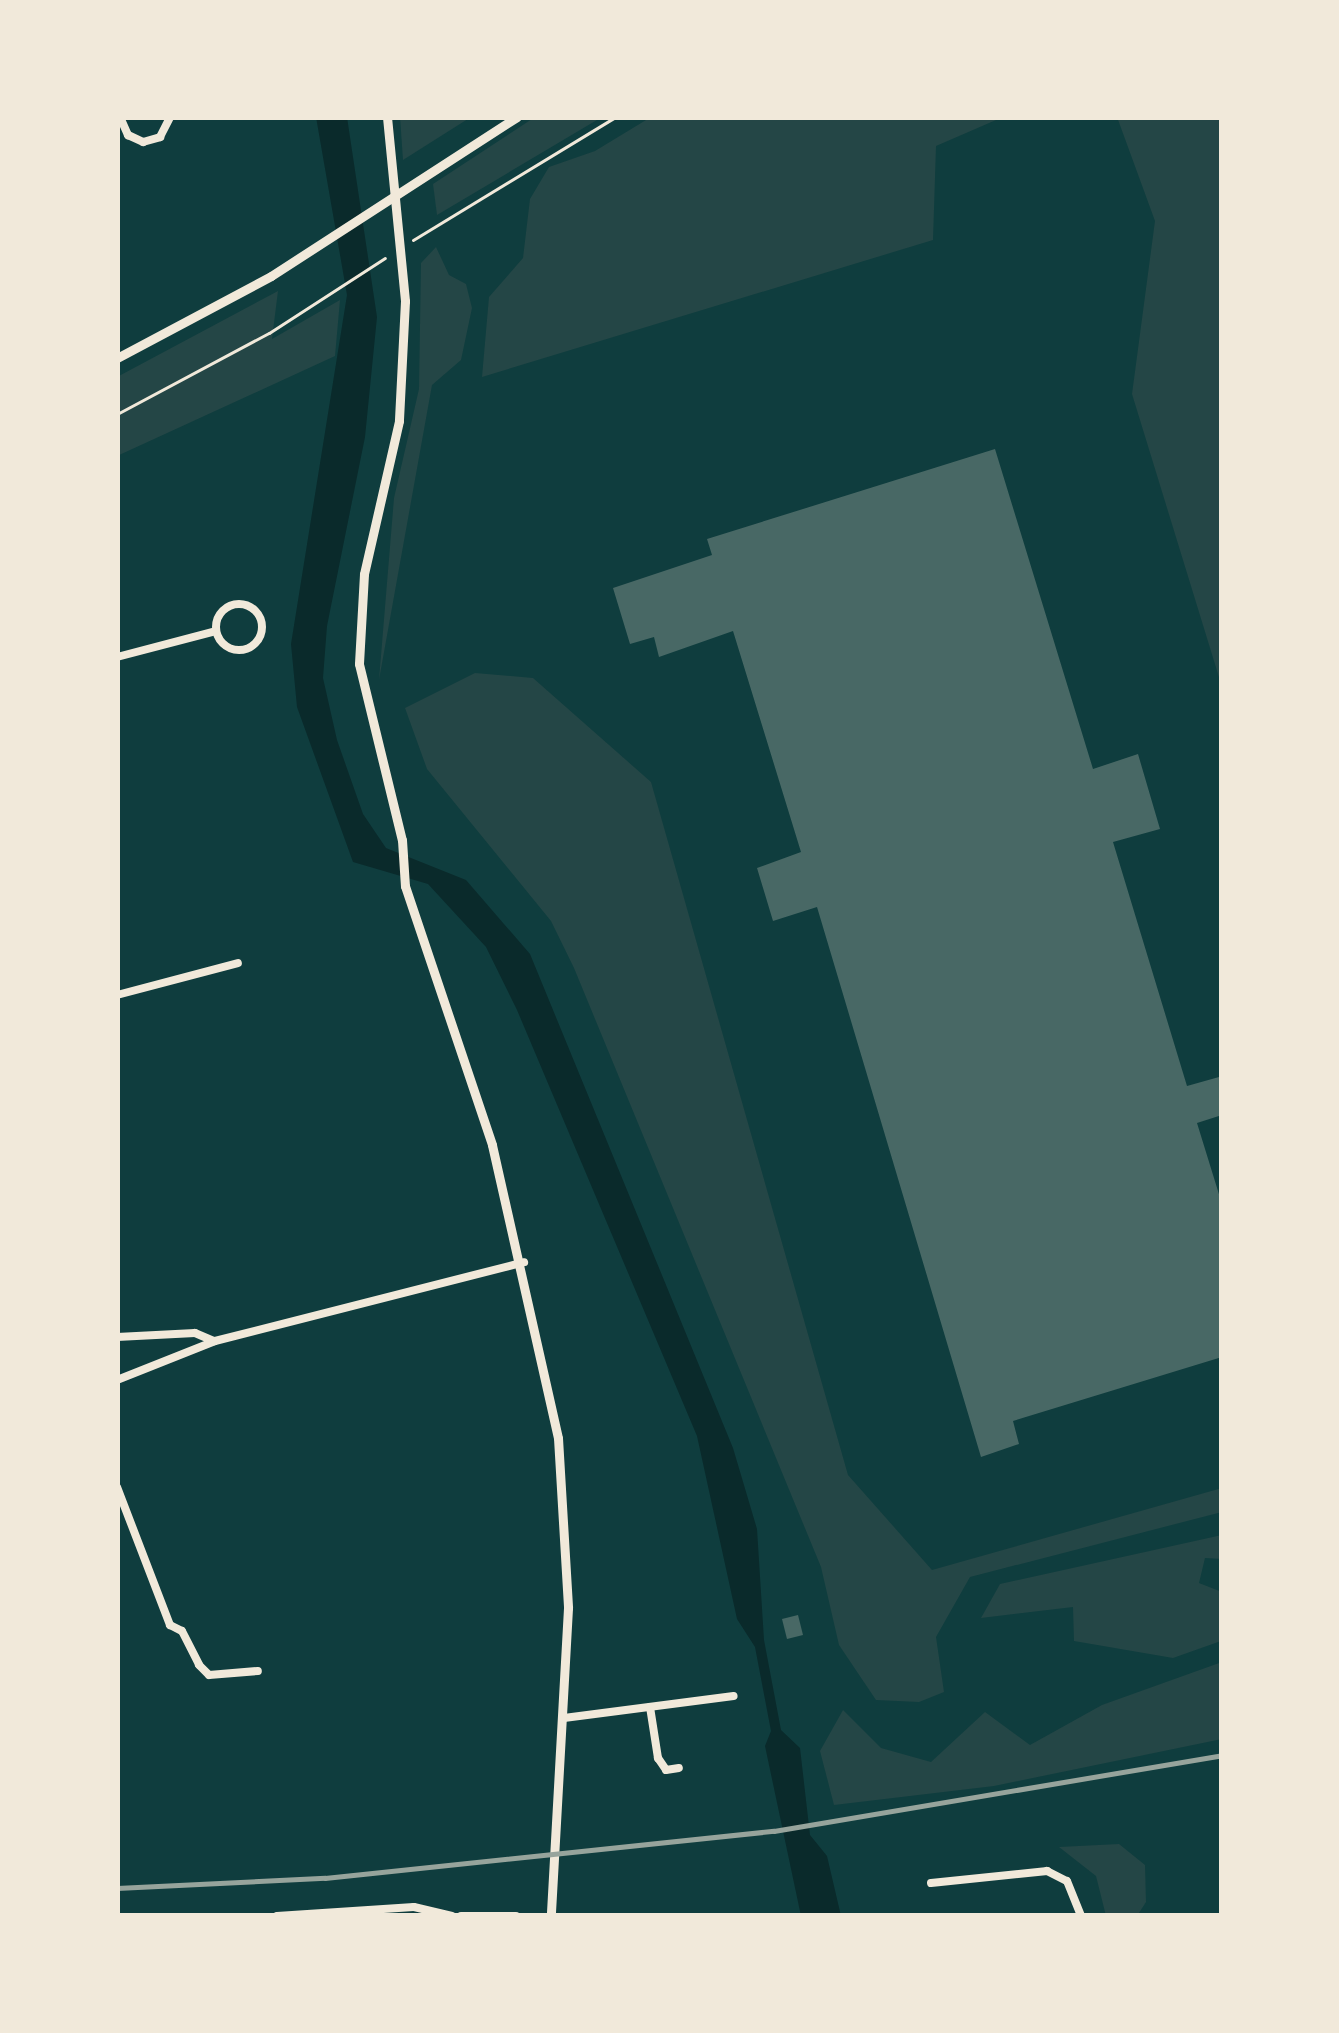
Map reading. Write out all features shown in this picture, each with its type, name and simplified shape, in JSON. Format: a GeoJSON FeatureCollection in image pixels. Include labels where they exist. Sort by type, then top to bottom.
{"type":"FeatureCollection","features":[{"type":"Feature","properties":{"kind":"street"},"geometry":{"type":"LineString","coordinates":[[120,117],[128,134],[143,142],[160,137],[170,117]]}},
{"type":"Feature","properties":{"kind":"street"},"geometry":{"type":"LineString","coordinates":[[387,117],[404,301],[399,421],[364,574],[359,664],[402,840],[405,886],[524,1262],[546,1360],[566,1525],[564,1718],[551,1916]]}},
{"type":"Feature","properties":{"kind":"street"},"geometry":{"type":"LineString","coordinates":[[117,358],[271,276],[517,117]]}},
{"type":"Feature","properties":{"kind":"street"},"geometry":{"type":"LineString","coordinates":[[239,603],[262,623],[260,639],[239,650],[216,631],[224,609],[239,603]]}},
{"type":"Feature","properties":{"kind":"street"},"geometry":{"type":"LineString","coordinates":[[117,657],[216,631]]}},
{"type":"Feature","properties":{"kind":"street"},"geometry":{"type":"LineString","coordinates":[[117,995],[238,963]]}},
{"type":"Feature","properties":{"kind":"street"},"geometry":{"type":"LineString","coordinates":[[117,1379],[215,1341],[524,1262]]}},
{"type":"Feature","properties":{"kind":"street"},"geometry":{"type":"LineString","coordinates":[[117,1337],[194,1333],[215,1341]]}},
{"type":"Feature","properties":{"kind":"street"},"geometry":{"type":"LineString","coordinates":[[117,1486],[170,1625],[182,1631],[199,1665],[209,1675],[258,1671]]}},
{"type":"Feature","properties":{"kind":"street"},"geometry":{"type":"LineString","coordinates":[[564,1718],[734,1696]]}},
{"type":"Feature","properties":{"kind":"street"},"geometry":{"type":"LineString","coordinates":[[650,1707],[658,1758],[666,1770],[679,1768]]}},
{"type":"Feature","properties":{"kind":"street"},"geometry":{"type":"LineString","coordinates":[[931,1882],[1047,1871],[1067,1881],[1082,1916]]}},
{"type":"Feature","properties":{"kind":"street"},"geometry":{"type":"LineString","coordinates":[[277,1916],[414,1907],[457,1916],[516,1916]]}},
{"type":"Feature","properties":{"kind":"path"},"geometry":{"type":"LineString","coordinates":[[408,244],[615,117]]}},
{"type":"Feature","properties":{"kind":"path"},"geometry":{"type":"LineString","coordinates":[[117,414],[269,333],[388,256]]}},
{"type":"Feature","properties":{"kind":"shaded area"},"geometry":{"type":"Polygon","coordinates":[[[316,117],[347,117],[377,317],[365,437],[327,626],[323,678],[337,740],[363,814],[386,848],[466,880],[530,954],[733,1448],[757,1529],[764,1640],[781,1730],[800,1748],[810,1835],[827,1856],[841,1916],[801,1916],[765,1746],[771,1731],[755,1647],[737,1619],[697,1436],[517,1010],[486,947],[428,884],[353,862],[297,707],[291,644],[347,295],[316,117]]]}},
{"type":"Feature","properties":{"kind":"shaded area"},"geometry":{"type":"Polygon","coordinates":[[[400,117],[471,117],[403,160],[400,117]]]}},
{"type":"Feature","properties":{"kind":"shaded area"},"geometry":{"type":"Polygon","coordinates":[[[535,117],[602,117],[437,215],[433,184],[535,117]]]}},
{"type":"Feature","properties":{"kind":"shaded area"},"geometry":{"type":"Polygon","coordinates":[[[651,117],[1003,117],[936,146],[933,240],[482,377],[489,297],[523,258],[530,199],[549,167],[595,151],[651,117]]]}},
{"type":"Feature","properties":{"kind":"shaded area"},"geometry":{"type":"Polygon","coordinates":[[[1117,117],[1222,117],[1222,687],[1132,394],[1155,221],[1117,117]]]}},
{"type":"Feature","properties":{"kind":"shaded area"},"geometry":{"type":"Polygon","coordinates":[[[436,247],[449,275],[466,284],[472,308],[461,360],[432,385],[379,680],[394,498],[419,389],[421,263],[436,247]]]}},
{"type":"Feature","properties":{"kind":"shaded area"},"geometry":{"type":"Polygon","coordinates":[[[278,291],[272,339],[340,300],[335,356],[117,456],[117,377],[278,291]]]}},
{"type":"Feature","properties":{"kind":"shaded area"},"geometry":{"type":"Polygon","coordinates":[[[475,673],[533,678],[651,782],[848,1475],[932,1570],[1222,1488],[1222,1512],[970,1577],[936,1637],[944,1692],[919,1702],[876,1700],[839,1645],[821,1567],[574,968],[551,921],[427,769],[405,708],[475,673]]]}},
{"type":"Feature","properties":{"kind":"shaded area"},"geometry":{"type":"Polygon","coordinates":[[[1222,1535],[1222,1559],[1205,1558],[1199,1583],[1222,1592],[1221,1641],[1173,1658],[1074,1641],[1073,1607],[981,1618],[1000,1584],[1222,1535]]]}},
{"type":"Feature","properties":{"kind":"shaded area"},"geometry":{"type":"Polygon","coordinates":[[[1222,1662],[1222,1739],[994,1786],[834,1805],[820,1751],[843,1710],[881,1748],[931,1762],[985,1712],[1030,1745],[1102,1705],[1222,1662]]]}},
{"type":"Feature","properties":{"kind":"shaded area"},"geometry":{"type":"Polygon","coordinates":[[[1119,1844],[1145,1865],[1146,1902],[1137,1916],[1106,1916],[1096,1876],[1059,1847],[1119,1844]]]}},
{"type":"Feature","properties":{"kind":"building"},"geometry":{"type":"Polygon","coordinates":[[[995,449],[1093,769],[1138,754],[1160,829],[1113,842],[1187,1086],[1219,1077],[1222,1087],[1222,1115],[1197,1123],[1222,1204],[1222,1357],[1013,1421],[1019,1444],[981,1457],[817,907],[773,921],[757,868],[801,852],[733,631],[659,657],[654,637],[630,644],[613,588],[712,555],[707,539],[995,449]]]}},
{"type":"Feature","properties":{"kind":"building"},"geometry":{"type":"Polygon","coordinates":[[[798,1615],[803,1635],[787,1639],[782,1619],[798,1615]]]}},
{"type":"Feature","properties":{"kind":"railway"},"geometry":{"type":"LineString","coordinates":[[117,1888],[325,1878],[774,1831],[1222,1755]]}}]}
